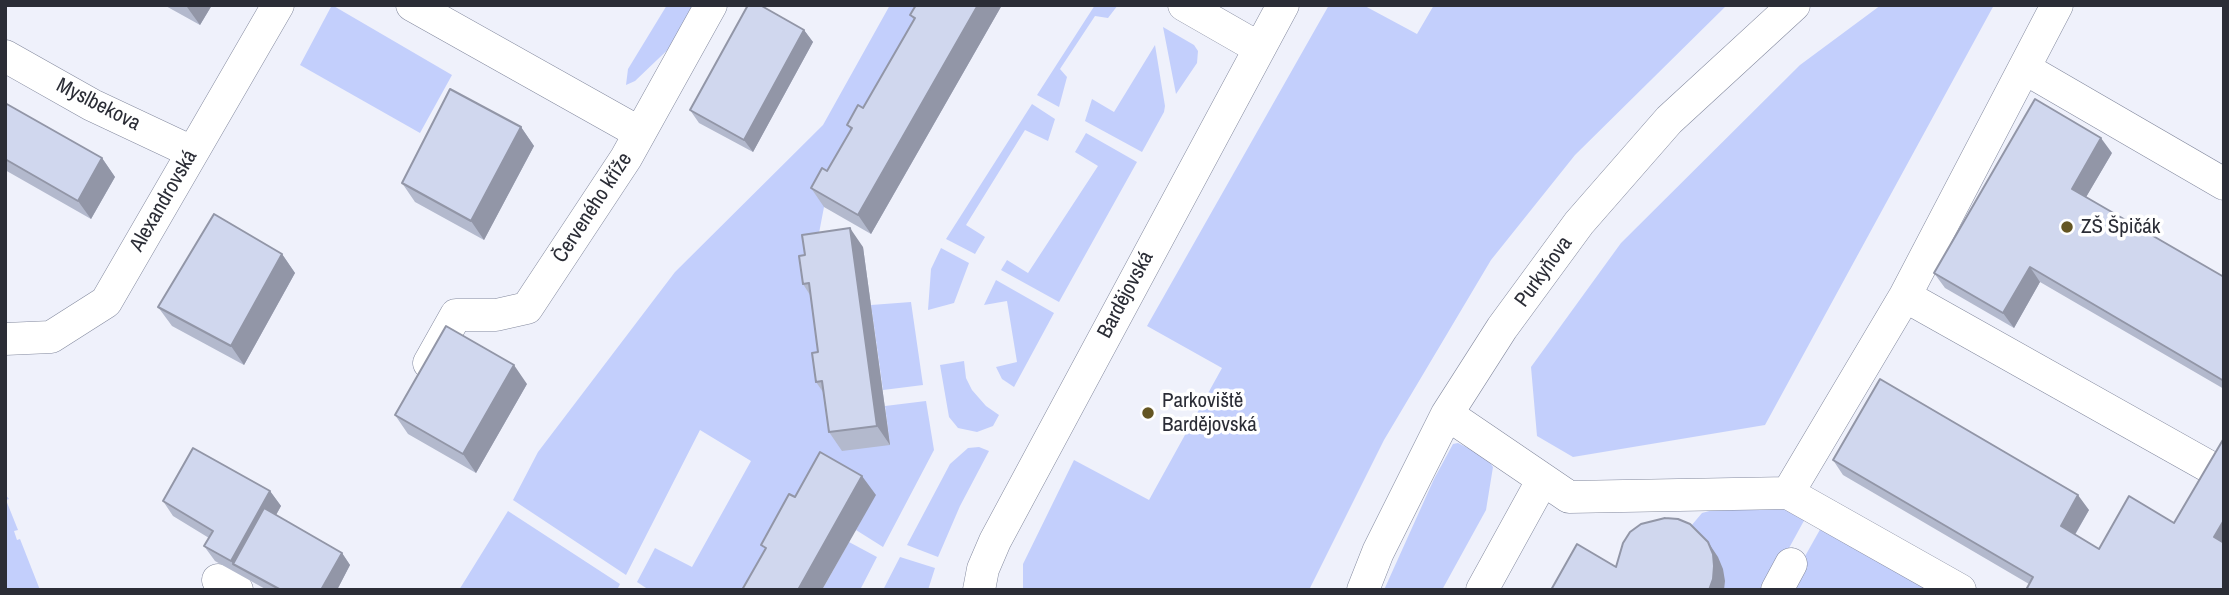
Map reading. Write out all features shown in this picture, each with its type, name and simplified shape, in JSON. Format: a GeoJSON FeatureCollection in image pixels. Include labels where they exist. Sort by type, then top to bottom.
{"type":"FeatureCollection","features":[{"type":"Feature","properties":{"kind":"street","name":"Alexandrovská"},"geometry":{"type":"LineString","coordinates":[[5,339],[51,337],[106,302],[278,5]]}},
{"type":"Feature","properties":{"kind":"street","name":"Červeného kříže"},"geometry":{"type":"LineString","coordinates":[[412,5],[640,133],[527,309],[496,315],[456,315],[419,380]]}},
{"type":"Feature","properties":{"kind":"street"},"geometry":{"type":"LineString","coordinates":[[640,133],[711,5]]}},
{"type":"Feature","properties":{"kind":"street"},"geometry":{"type":"LineString","coordinates":[[1184,5],[1259,48]]}},
{"type":"Feature","properties":{"kind":"street","name":"Bardějovská"},"geometry":{"type":"LineString","coordinates":[[979,590],[983,569],[995,541],[1283,5]]}},
{"type":"Feature","properties":{"kind":"street","name":"Purkyňova"},"geometry":{"type":"LineString","coordinates":[[1363,590],[1378,552],[1447,414],[1502,328],[1579,223],[1669,120],[1794,5]]}},
{"type":"Feature","properties":{"kind":"street"},"geometry":{"type":"LineString","coordinates":[[1788,493],[1905,296],[2057,5]]}},
{"type":"Feature","properties":{"kind":"street","name":"Myslbekova"},"geometry":{"type":"LineString","coordinates":[[5,55],[92,105],[192,152]]}},
{"type":"Feature","properties":{"kind":"street"},"geometry":{"type":"LineString","coordinates":[[2024,68],[2224,184]]}},
{"type":"Feature","properties":{"kind":"street"},"geometry":{"type":"LineString","coordinates":[[1905,296],[2222,474]]}},
{"type":"Feature","properties":{"kind":"street"},"geometry":{"type":"LineString","coordinates":[[1447,414],[1569,497],[1788,493],[1960,590]]}},
{"type":"Feature","properties":{"kind":"street"},"geometry":{"type":"LineString","coordinates":[[1482,590],[1542,481]]}},
{"type":"Feature","properties":{"kind":"shaded area"},"geometry":{"type":"Polygon","coordinates":[[[332,5],[452,75],[420,133],[300,65],[332,5]]]}},
{"type":"Feature","properties":{"kind":"shaded area"},"geometry":{"type":"Polygon","coordinates":[[[667,5],[698,5],[680,38],[635,81],[626,85],[628,69],[667,5]]]}},
{"type":"Feature","properties":{"kind":"shaded area"},"geometry":{"type":"Polygon","coordinates":[[[890,5],[946,5],[824,207],[815,254],[890,445],[885,406],[926,401],[934,450],[883,547],[856,530],[875,495],[766,590],[649,590],[637,582],[655,548],[692,567],[751,461],[700,430],[626,575],[513,500],[538,452],[675,272],[823,125],[890,5]]]}},
{"type":"Feature","properties":{"kind":"shaded area"},"geometry":{"type":"Polygon","coordinates":[[[1095,5],[1118,5],[1108,18],[1095,16],[1060,69],[1067,77],[1059,107],[1037,95],[1095,5]]]}},
{"type":"Feature","properties":{"kind":"shaded area"},"geometry":{"type":"Polygon","coordinates":[[[1329,5],[1363,5],[1417,34],[1434,5],[1727,5],[1575,155],[1491,260],[1384,440],[1309,590],[1023,590],[1023,564],[1074,460],[1149,500],[1222,368],[1147,326],[1329,5]]]}},
{"type":"Feature","properties":{"kind":"shaded area"},"geometry":{"type":"Polygon","coordinates":[[[1881,5],[1994,5],[1765,425],[1573,457],[1537,436],[1531,367],[1621,243],[1800,65],[1881,5]]]}},
{"type":"Feature","properties":{"kind":"shaded area"},"geometry":{"type":"Polygon","coordinates":[[[1163,27],[1194,45],[1198,51],[1197,63],[1176,94],[1163,27]]]}},
{"type":"Feature","properties":{"kind":"shaded area"},"geometry":{"type":"Polygon","coordinates":[[[1155,45],[1165,106],[1142,152],[1085,121],[1092,99],[1114,112],[1155,45]]]}},
{"type":"Feature","properties":{"kind":"shaded area"},"geometry":{"type":"Polygon","coordinates":[[[1032,104],[1055,119],[1048,141],[1025,130],[966,225],[985,237],[975,254],[946,239],[1032,104]]]}},
{"type":"Feature","properties":{"kind":"shaded area"},"geometry":{"type":"Polygon","coordinates":[[[1086,133],[1137,162],[1059,302],[1001,270],[1007,260],[1028,273],[1098,166],[1075,152],[1086,133]]]}},
{"type":"Feature","properties":{"kind":"shaded area"},"geometry":{"type":"Polygon","coordinates":[[[941,248],[969,263],[954,303],[928,310],[931,269],[941,248]]]}},
{"type":"Feature","properties":{"kind":"shaded area"},"geometry":{"type":"Polygon","coordinates":[[[996,280],[1054,313],[1014,387],[1002,379],[996,367],[1017,362],[1007,301],[984,305],[996,280]]]}},
{"type":"Feature","properties":{"kind":"shaded area"},"geometry":{"type":"Polygon","coordinates":[[[911,302],[923,385],[883,390],[871,305],[911,302]]]}},
{"type":"Feature","properties":{"kind":"shaded area"},"geometry":{"type":"Polygon","coordinates":[[[964,361],[966,378],[972,390],[986,406],[999,415],[993,426],[977,432],[958,428],[949,417],[940,365],[964,361]]]}},
{"type":"Feature","properties":{"kind":"shaded area"},"geometry":{"type":"Polygon","coordinates":[[[1458,443],[1486,457],[1493,467],[1486,510],[1442,590],[1384,590],[1434,479],[1453,444],[1458,443]]]}},
{"type":"Feature","properties":{"kind":"shaded area"},"geometry":{"type":"Polygon","coordinates":[[[979,447],[989,451],[960,506],[938,557],[907,545],[950,464],[968,448],[979,447]]]}},
{"type":"Feature","properties":{"kind":"shaded area"},"geometry":{"type":"Polygon","coordinates":[[[5,494],[18,530],[14,531],[17,540],[20,539],[40,590],[5,589],[5,494]]]}},
{"type":"Feature","properties":{"kind":"shaded area"},"geometry":{"type":"Polygon","coordinates":[[[1724,507],[1785,508],[1806,517],[1766,590],[1724,590],[1691,526],[1702,513],[1724,507]]]}},
{"type":"Feature","properties":{"kind":"shaded area"},"geometry":{"type":"Polygon","coordinates":[[[508,511],[620,584],[617,590],[459,590],[508,511]]]}},
{"type":"Feature","properties":{"kind":"shaded area"},"geometry":{"type":"Polygon","coordinates":[[[1822,526],[1934,590],[1786,590],[1822,526]]]}},
{"type":"Feature","properties":{"kind":"shaded area"},"geometry":{"type":"Polygon","coordinates":[[[849,542],[877,557],[860,590],[822,590],[849,542]]]}},
{"type":"Feature","properties":{"kind":"shaded area"},"geometry":{"type":"Polygon","coordinates":[[[900,557],[935,568],[928,590],[883,590],[900,557]]]}},
{"type":"Feature","properties":{"kind":"building"},"geometry":{"type":"Polygon","coordinates":[[[748,5],[760,5],[804,30],[744,140],[690,110],[748,5]]]}},
{"type":"Feature","properties":{"kind":"building"},"geometry":{"type":"Polygon","coordinates":[[[916,5],[978,5],[858,215],[811,188],[822,168],[827,171],[852,128],[847,125],[858,105],[863,108],[915,18],[910,15],[916,5]]]}},
{"type":"Feature","properties":{"kind":"building"},"geometry":{"type":"Polygon","coordinates":[[[450,89],[521,127],[471,221],[402,183],[450,89]]]}},
{"type":"Feature","properties":{"kind":"building"},"geometry":{"type":"Polygon","coordinates":[[[2035,99],[2101,138],[2072,189],[2224,277],[2224,381],[2030,267],[2003,313],[1934,273],[2035,99]]]}},
{"type":"Feature","properties":{"kind":"building"},"geometry":{"type":"Polygon","coordinates":[[[5,103],[102,158],[78,201],[5,159],[5,103]]]}},
{"type":"Feature","properties":{"kind":"building"},"geometry":{"type":"Polygon","coordinates":[[[214,214],[282,254],[231,346],[158,307],[214,214]]]}},
{"type":"Feature","properties":{"kind":"building"},"geometry":{"type":"Polygon","coordinates":[[[850,228],[877,426],[829,432],[822,381],[816,382],[812,353],[818,352],[809,283],[803,284],[799,256],[805,255],[802,235],[850,228]]]}},
{"type":"Feature","properties":{"kind":"building"},"geometry":{"type":"Polygon","coordinates":[[[446,326],[514,365],[463,454],[395,415],[446,326]]]}},
{"type":"Feature","properties":{"kind":"building"},"geometry":{"type":"Polygon","coordinates":[[[1880,379],[2078,495],[2061,526],[2099,549],[2129,496],[2174,523],[2224,438],[2224,520],[2214,537],[2224,543],[2224,590],[2026,590],[2033,577],[1833,460],[1880,379]]]}},
{"type":"Feature","properties":{"kind":"building"},"geometry":{"type":"Polygon","coordinates":[[[193,448],[270,491],[231,561],[204,546],[213,531],[163,501],[193,448]]]}},
{"type":"Feature","properties":{"kind":"building"},"geometry":{"type":"Polygon","coordinates":[[[820,452],[862,476],[798,590],[742,590],[766,548],[761,545],[789,494],[795,497],[820,452]]]}},
{"type":"Feature","properties":{"kind":"building"},"geometry":{"type":"Polygon","coordinates":[[[264,508],[342,553],[321,590],[281,590],[233,564],[264,508]]]}},
{"type":"Feature","properties":{"kind":"building"},"geometry":{"type":"Polygon","coordinates":[[[1665,518],[1690,524],[1708,542],[1714,566],[1709,590],[1551,590],[1577,544],[1616,567],[1623,543],[1630,532],[1641,524],[1665,518]]]}},
{"type":"Feature","properties":{"kind":"place","name":"ZŠ Špičák"},"geometry":{"type":"Point","coordinates":[2067,227]}},
{"type":"Feature","properties":{"kind":"place","name":"Parkoviště Bardějovská"},"geometry":{"type":"Point","coordinates":[1148,413]}}]}
